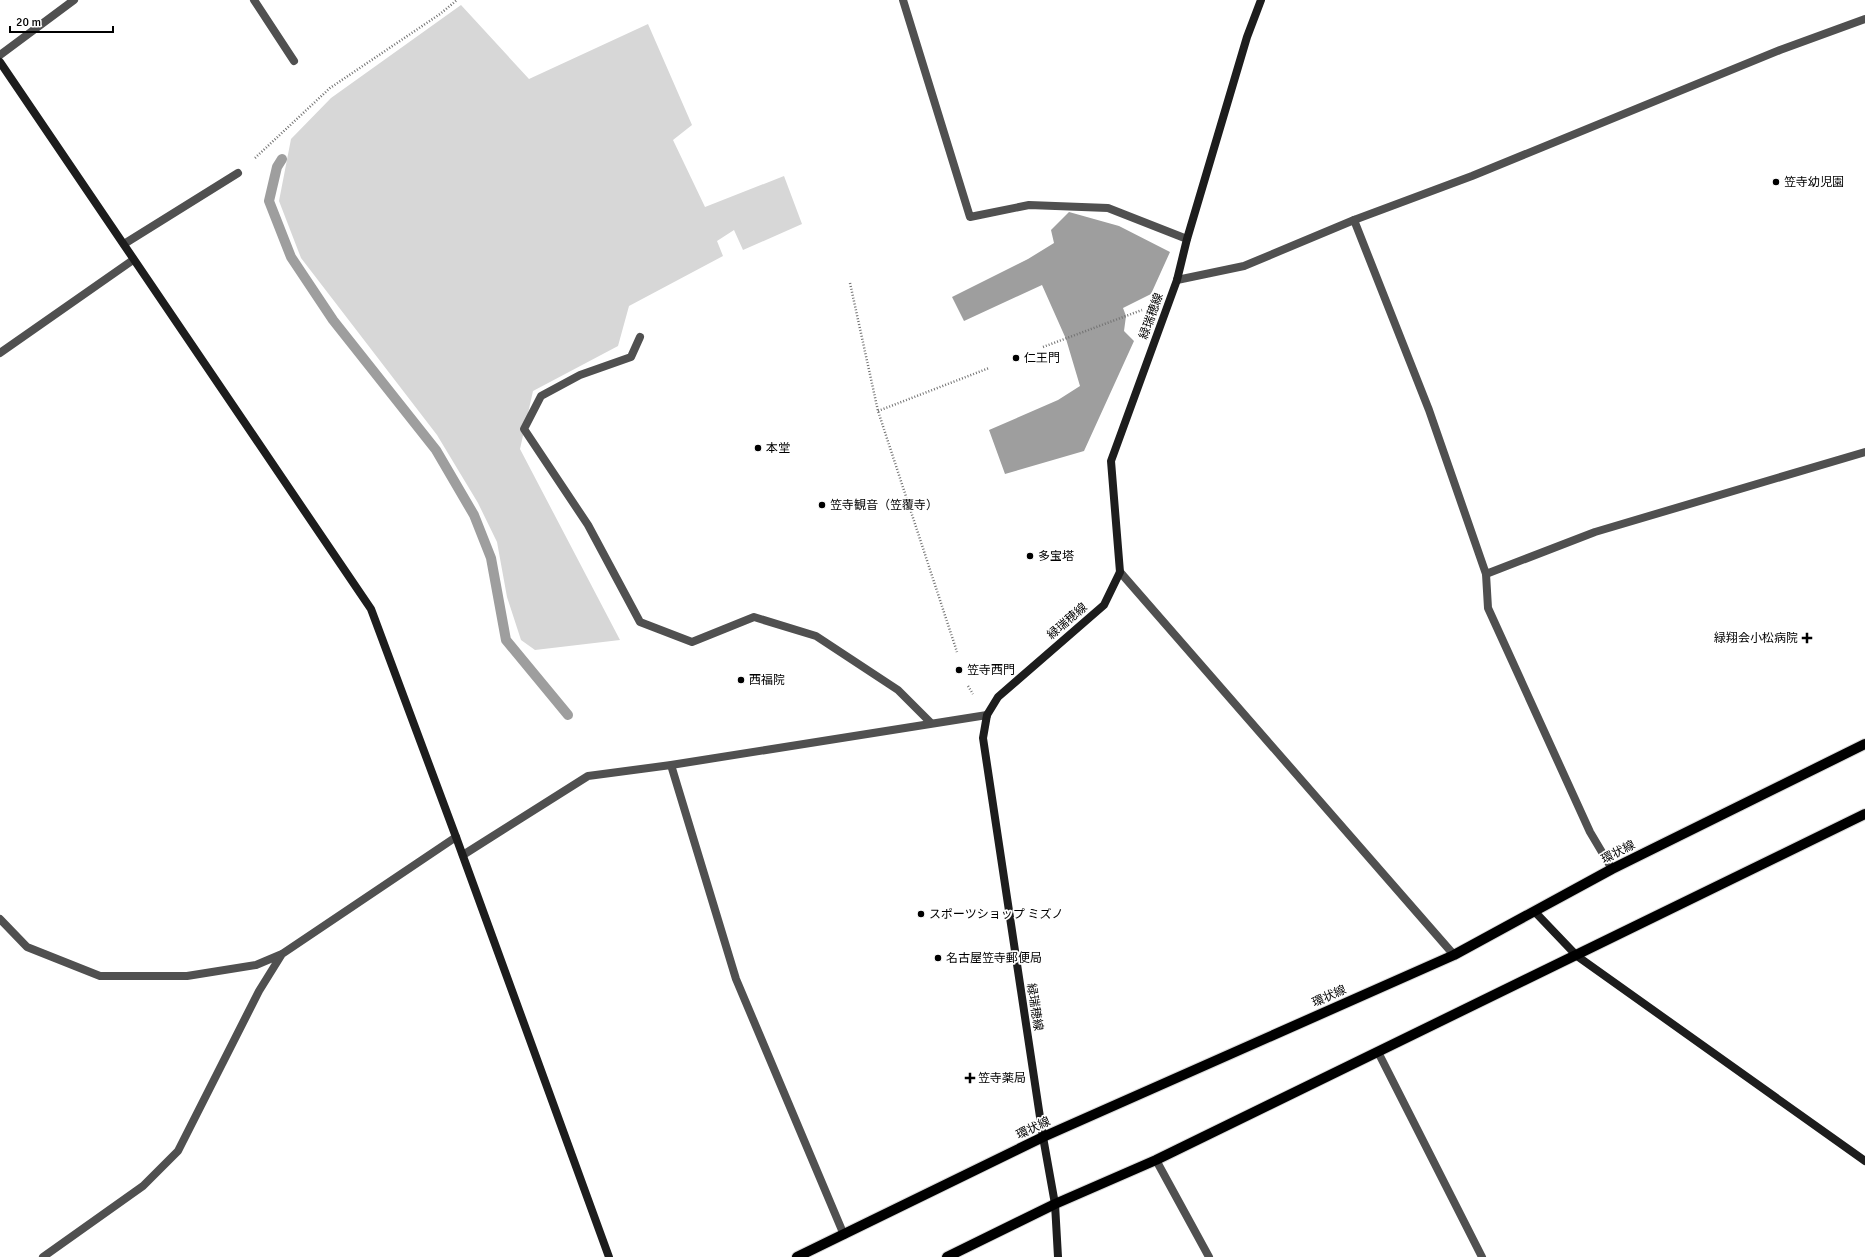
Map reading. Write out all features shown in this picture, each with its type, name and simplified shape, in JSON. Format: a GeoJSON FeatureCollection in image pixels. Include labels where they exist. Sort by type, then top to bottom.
{"type":"FeatureCollection","features":[{"type":"Feature","properties":{"kind":"main road","name":"環状線"},"geometry":{"type":"LineString","coordinates":[[797,1257],[1043,1137],[1454,955],[1536,912],[1612,869],[1865,744]]}},
{"type":"Feature","properties":{"kind":"main road"},"geometry":{"type":"LineString","coordinates":[[947,1257],[1055,1204],[1156,1160],[1865,814]]}},
{"type":"Feature","properties":{"kind":"street"},"geometry":{"type":"LineString","coordinates":[[0,55],[74,0]]}},
{"type":"Feature","properties":{"kind":"street"},"geometry":{"type":"LineString","coordinates":[[254,0],[294,61]]}},
{"type":"Feature","properties":{"kind":"street"},"geometry":{"type":"LineString","coordinates":[[903,0],[970,217],[1029,205],[1108,208],[1187,239]]}},
{"type":"Feature","properties":{"kind":"street","name":"緑瑞穂線"},"geometry":{"type":"LineString","coordinates":[[1058,1257],[1055,1204],[1043,1137],[983,738],[987,715],[998,697],[1104,605],[1120,572],[1112,461],[1177,280],[1187,239],[1247,37],[1260,0]]}},
{"type":"Feature","properties":{"kind":"street"},"geometry":{"type":"LineString","coordinates":[[1177,280],[1244,266],[1354,220],[1472,176],[1780,50],[1865,19]]}},
{"type":"Feature","properties":{"kind":"street"},"geometry":{"type":"LineString","coordinates":[[0,62],[370,609],[463,855],[609,1257]]}},
{"type":"Feature","properties":{"kind":"street"},"geometry":{"type":"LineString","coordinates":[[124,244],[238,173]]}},
{"type":"Feature","properties":{"kind":"street"},"geometry":{"type":"LineString","coordinates":[[1354,220],[1429,410],[1486,574],[1488,608],[1590,832],[1612,869]]}},
{"type":"Feature","properties":{"kind":"street"},"geometry":{"type":"LineString","coordinates":[[0,353],[133,260]]}},
{"type":"Feature","properties":{"kind":"street"},"geometry":{"type":"LineString","coordinates":[[640,337],[631,357],[580,375],[541,396],[524,429],[588,525],[640,622],[692,642],[754,617],[816,636],[898,690],[931,723]]}},
{"type":"Feature","properties":{"kind":"street"},"geometry":{"type":"LineString","coordinates":[[1486,574],[1595,532],[1865,452]]}},
{"type":"Feature","properties":{"kind":"street"},"geometry":{"type":"LineString","coordinates":[[1120,572],[1454,955]]}},
{"type":"Feature","properties":{"kind":"street"},"geometry":{"type":"LineString","coordinates":[[463,855],[588,776],[671,765],[987,715]]}},
{"type":"Feature","properties":{"kind":"street"},"geometry":{"type":"LineString","coordinates":[[671,765],[736,979],[844,1235]]}},
{"type":"Feature","properties":{"kind":"street"},"geometry":{"type":"LineString","coordinates":[[0,919],[27,946],[100,976],[187,976],[256,965],[282,954],[456,837]]}},
{"type":"Feature","properties":{"kind":"street"},"geometry":{"type":"LineString","coordinates":[[1536,912],[1576,956],[1865,1161]]}},
{"type":"Feature","properties":{"kind":"street"},"geometry":{"type":"LineString","coordinates":[[43,1257],[144,1186],[178,1151],[259,991],[282,954]]}},
{"type":"Feature","properties":{"kind":"street"},"geometry":{"type":"LineString","coordinates":[[1378,1052],[1482,1257]]}},
{"type":"Feature","properties":{"kind":"street"},"geometry":{"type":"LineString","coordinates":[[1156,1160],[1209,1257]]}},
{"type":"Feature","properties":{"kind":"path"},"geometry":{"type":"LineString","coordinates":[[238,173],[330,88],[440,14],[457,0]]}},
{"type":"Feature","properties":{"kind":"path"},"geometry":{"type":"LineString","coordinates":[[850,283],[878,411],[957,652]]}},
{"type":"Feature","properties":{"kind":"path"},"geometry":{"type":"LineString","coordinates":[[1043,347],[1126,316]]}},
{"type":"Feature","properties":{"kind":"path"},"geometry":{"type":"LineString","coordinates":[[878,411],[988,368]]}},
{"type":"Feature","properties":{"kind":"shaded area"},"geometry":{"type":"Polygon","coordinates":[[[461,5],[529,79],[648,24],[692,125],[673,140],[705,207],[784,176],[802,224],[743,250],[734,230],[717,241],[723,256],[629,306],[618,346],[533,391],[520,449],[620,640],[535,650],[521,640],[507,597],[497,542],[478,503],[437,435],[301,258],[279,201],[291,139],[331,98],[461,5]]]}},
{"type":"Feature","properties":{"kind":"shaded area"},"geometry":{"type":"Polygon","coordinates":[[[1069,212],[1119,226],[1170,252],[1151,294],[1123,308],[1126,316],[1124,331],[1134,341],[1084,451],[1005,474],[989,430],[1058,400],[1080,386],[1066,339],[1042,285],[964,321],[952,297],[1028,259],[1054,243],[1051,230],[1069,212]]]}},
{"type":"Feature","properties":{"kind":"waterway"},"geometry":{"type":"LineString","coordinates":[[282,159],[277,167],[269,201],[291,257],[333,320],[436,450],[474,515],[491,558],[506,640],[568,715]]}},
{"type":"Feature","properties":{"kind":"place","name":"笠寺幼児園"},"geometry":{"type":"Point","coordinates":[1776,182]}},
{"type":"Feature","properties":{"kind":"place","name":"仁王門"},"geometry":{"type":"Point","coordinates":[1016,358]}},
{"type":"Feature","properties":{"kind":"place","name":"本堂"},"geometry":{"type":"Point","coordinates":[758,448]}},
{"type":"Feature","properties":{"kind":"place","name":"笠寺観音（笠覆寺）"},"geometry":{"type":"Point","coordinates":[822,505]}},
{"type":"Feature","properties":{"kind":"place","name":"多宝塔"},"geometry":{"type":"Point","coordinates":[1030,556]}},
{"type":"Feature","properties":{"kind":"place","name":"緑翔会小松病院"},"geometry":{"type":"Point","coordinates":[1807,638]}},
{"type":"Feature","properties":{"kind":"place","name":"笠寺西門"},"geometry":{"type":"Point","coordinates":[959,670]}},
{"type":"Feature","properties":{"kind":"place","name":"西福院"},"geometry":{"type":"Point","coordinates":[741,680]}},
{"type":"Feature","properties":{"kind":"place","name":"スポーツショップ ミズノ"},"geometry":{"type":"Point","coordinates":[921,914]}},
{"type":"Feature","properties":{"kind":"place","name":"名古屋笠寺郵便局"},"geometry":{"type":"Point","coordinates":[938,958]}},
{"type":"Feature","properties":{"kind":"place","name":"笠寺薬局"},"geometry":{"type":"Point","coordinates":[970,1078]}}]}
